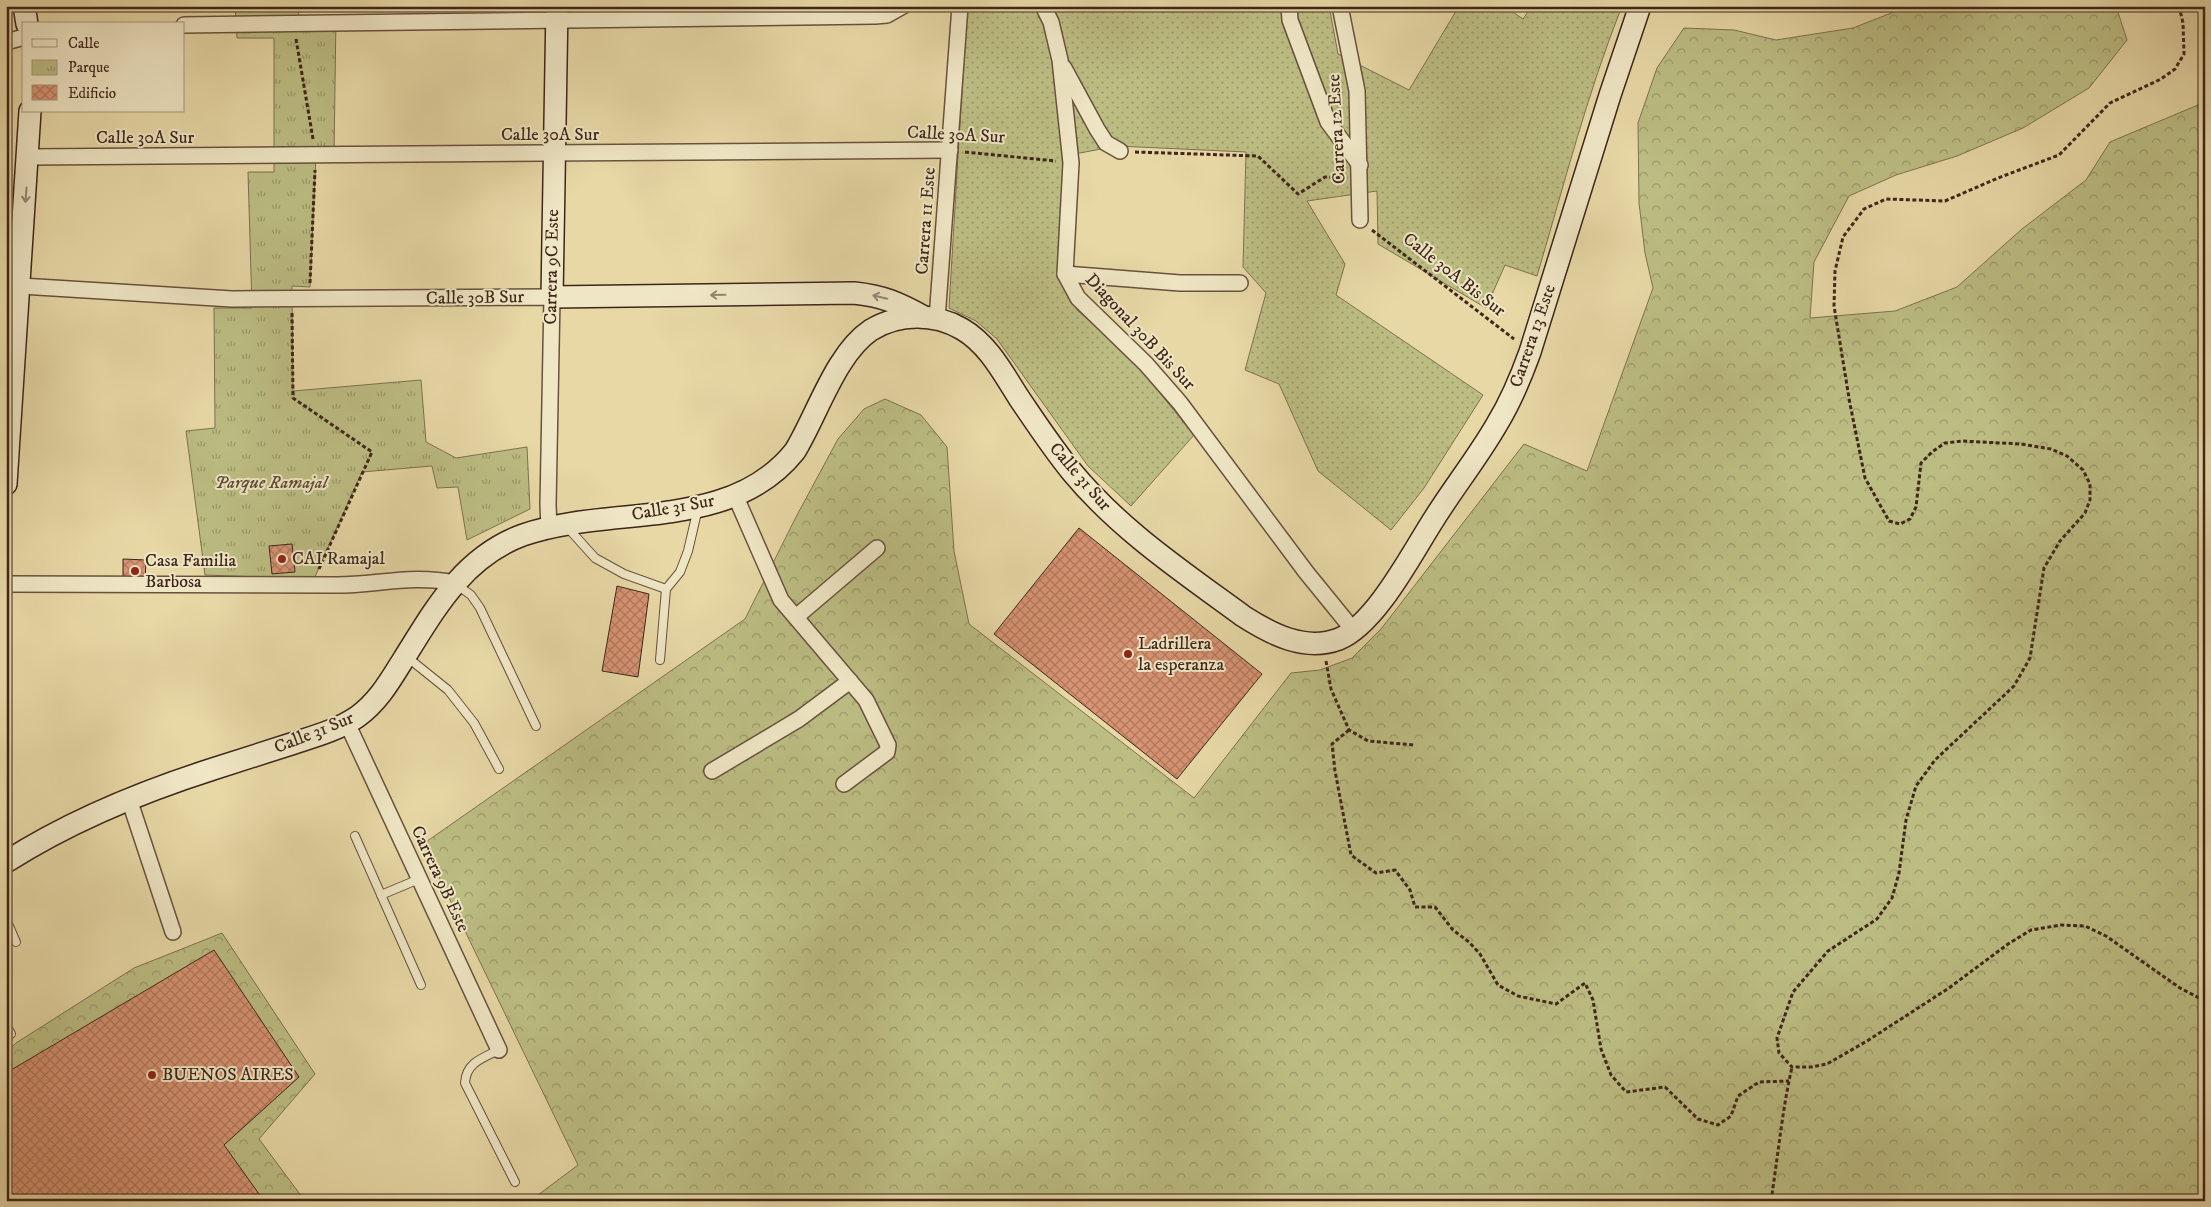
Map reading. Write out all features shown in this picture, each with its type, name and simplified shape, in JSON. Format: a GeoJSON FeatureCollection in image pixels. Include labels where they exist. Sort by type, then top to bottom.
{"type":"FeatureCollection","features":[{"type":"Feature","properties":{"kind":"main road"},"geometry":{"type":"LineString","coordinates":[[24,6],[27,22]]}},
{"type":"Feature","properties":{"kind":"main road","name":"Carrera 13 Este"},"geometry":{"type":"LineString","coordinates":[[1354,631],[1377,606],[1498,423],[1514,391],[1530,352],[1607,104],[1640,6]]}},
{"type":"Feature","properties":{"kind":"main road","name":"Carrera 9C Este"},"geometry":{"type":"LineString","coordinates":[[552,297],[557,13]]}},
{"type":"Feature","properties":{"kind":"main road"},"geometry":{"type":"LineString","coordinates":[[6,484],[9,410],[21,286],[30,112]]}},
{"type":"Feature","properties":{"kind":"main road","name":"Calle 30B Sur"},"geometry":{"type":"LineString","coordinates":[[552,297],[854,293],[877,296],[898,303],[930,318]]}},
{"type":"Feature","properties":{"kind":"main road","name":"Calle 31 Sur"},"geometry":{"type":"LineString","coordinates":[[6,862],[63,829],[129,799],[182,779],[326,732],[346,723],[372,705],[382,694],[454,583],[487,552],[521,536],[557,526],[698,507],[735,495],[756,485],[784,465],[804,437],[842,360],[860,339],[883,324],[910,317],[930,318],[963,330],[985,348],[1062,459],[1098,500],[1125,526],[1256,625],[1291,640],[1306,643],[1323,643],[1339,639],[1354,631]]}},
{"type":"Feature","properties":{"kind":"street"},"geometry":{"type":"LineString","coordinates":[[185,25],[557,13],[767,12],[875,16],[887,15],[903,6]]}},
{"type":"Feature","properties":{"kind":"street","name":"Carrera 11 Este"},"geometry":{"type":"LineString","coordinates":[[930,318],[950,150],[960,6]]}},
{"type":"Feature","properties":{"kind":"street","name":"Diagonal 30B Bis Sur"},"geometry":{"type":"LineString","coordinates":[[1043,6],[1050,22],[1060,60],[1071,163],[1065,274],[1078,298],[1146,364],[1180,403],[1306,572],[1354,631]]}},
{"type":"Feature","properties":{"kind":"street"},"geometry":{"type":"LineString","coordinates":[[1289,6],[1290,20],[1328,122],[1360,172]]}},
{"type":"Feature","properties":{"kind":"street","name":"Carrera 12 Este"},"geometry":{"type":"LineString","coordinates":[[1340,6],[1357,90],[1360,220]]}},
{"type":"Feature","properties":{"kind":"street"},"geometry":{"type":"LineString","coordinates":[[6,42],[22,38]]}},
{"type":"Feature","properties":{"kind":"street"},"geometry":{"type":"LineString","coordinates":[[1060,60],[1106,143],[1120,151]]}},
{"type":"Feature","properties":{"kind":"street","name":"Calle 30A Sur"},"geometry":{"type":"LineString","coordinates":[[29,157],[950,150]]}},
{"type":"Feature","properties":{"kind":"street"},"geometry":{"type":"LineString","coordinates":[[1065,274],[1180,283],[1240,283]]}},
{"type":"Feature","properties":{"kind":"street","name":"Calle 30B Sur"},"geometry":{"type":"LineString","coordinates":[[21,286],[232,299],[552,297]]}},
{"type":"Feature","properties":{"kind":"street","name":"Carrera 9C Este"},"geometry":{"type":"LineString","coordinates":[[552,297],[548,505],[557,526]]}},
{"type":"Feature","properties":{"kind":"street"},"geometry":{"type":"LineString","coordinates":[[735,495],[781,600],[866,700],[888,745],[887,752],[844,784]]}},
{"type":"Feature","properties":{"kind":"street"},"geometry":{"type":"LineString","coordinates":[[796,617],[877,548]]}},
{"type":"Feature","properties":{"kind":"street"},"geometry":{"type":"LineString","coordinates":[[6,584],[352,585],[418,578],[433,578],[454,583]]}},
{"type":"Feature","properties":{"kind":"street"},"geometry":{"type":"LineString","coordinates":[[712,771],[799,719],[850,681]]}},
{"type":"Feature","properties":{"kind":"street","name":"Carrera 9B Este"},"geometry":{"type":"LineString","coordinates":[[346,723],[499,1050]]}},
{"type":"Feature","properties":{"kind":"street"},"geometry":{"type":"LineString","coordinates":[[129,799],[173,932]]}},
{"type":"Feature","properties":{"kind":"lane"},"geometry":{"type":"LineString","coordinates":[[660,660],[666,589],[680,572],[698,507]]}},
{"type":"Feature","properties":{"kind":"lane"},"geometry":{"type":"LineString","coordinates":[[557,526],[595,558],[624,574],[666,589]]}},
{"type":"Feature","properties":{"kind":"lane"},"geometry":{"type":"LineString","coordinates":[[454,583],[471,595],[480,608],[536,726]]}},
{"type":"Feature","properties":{"kind":"lane"},"geometry":{"type":"LineString","coordinates":[[406,656],[448,690],[474,723],[499,769]]}},
{"type":"Feature","properties":{"kind":"lane"},"geometry":{"type":"LineString","coordinates":[[354,836],[421,985]]}},
{"type":"Feature","properties":{"kind":"lane"},"geometry":{"type":"LineString","coordinates":[[381,895],[419,879]]}},
{"type":"Feature","properties":{"kind":"lane"},"geometry":{"type":"LineString","coordinates":[[6,919],[16,942]]}},
{"type":"Feature","properties":{"kind":"lane"},"geometry":{"type":"LineString","coordinates":[[6,1025],[11,1034]]}},
{"type":"Feature","properties":{"kind":"lane"},"geometry":{"type":"LineString","coordinates":[[499,1050],[472,1064],[466,1073],[465,1083],[515,1182]]}},
{"type":"Feature","properties":{"kind":"path"},"geometry":{"type":"LineString","coordinates":[[2179,6],[2183,22],[2184,54],[2175,69],[2161,79],[2110,103],[2060,155],[1998,178],[1945,201],[1886,199],[1864,209],[1843,237],[1835,271],[1834,306],[1850,404],[1865,478],[1889,521],[1900,524],[1910,520],[1916,507],[1921,463],[1945,443],[1962,441],[2021,444],[2051,449],[2067,456],[2083,470],[2090,484],[2090,500],[2085,513],[2060,541],[2044,568],[2030,658],[2014,686],[1935,760],[1916,786],[1906,820],[1899,872],[1892,898],[1877,919],[1828,951],[1793,992],[1776,1038],[1779,1053],[1792,1067],[1811,1068],[1827,1064],[1950,988],[2008,944],[2031,930],[2061,924],[2085,926],[2106,936],[2180,988],[2205,1001]]}},
{"type":"Feature","properties":{"kind":"path","name":"Calle 30A Sur"},"geometry":{"type":"LineString","coordinates":[[950,150],[1071,163]]}},
{"type":"Feature","properties":{"kind":"path"},"geometry":{"type":"LineString","coordinates":[[1120,151],[1258,156],[1298,194],[1325,177],[1360,172]]}},
{"type":"Feature","properties":{"kind":"path","name":"Calle 30A Bis Sur"},"geometry":{"type":"LineString","coordinates":[[1360,220],[1530,352]]}},
{"type":"Feature","properties":{"kind":"path"},"geometry":{"type":"LineString","coordinates":[[292,300],[293,398],[372,452],[312,585]]}},
{"type":"Feature","properties":{"kind":"path"},"geometry":{"type":"LineString","coordinates":[[1323,643],[1331,689],[1349,730],[1368,741],[1414,746]]}},
{"type":"Feature","properties":{"kind":"path"},"geometry":{"type":"LineString","coordinates":[[1349,730],[1332,744],[1335,771],[1351,855],[1376,873],[1395,870],[1410,890],[1415,907],[1435,907],[1453,930],[1469,942],[1480,954],[1498,985],[1505,989],[1518,996],[1556,1004],[1585,983],[1593,1000],[1601,1049],[1607,1066],[1611,1075],[1626,1092],[1665,1087],[1698,1119],[1718,1125],[1730,1116],[1738,1096],[1759,1082],[1789,1082]]}},
{"type":"Feature","properties":{"kind":"path"},"geometry":{"type":"LineString","coordinates":[[1771,1201],[1784,1104],[1792,1067]]}},
{"type":"Feature","properties":{"kind":"green space","name":"Parque Ramajal"},"geometry":{"type":"Polygon","coordinates":[[[235,6],[298,6],[299,17],[336,15],[334,155],[316,155],[310,287],[292,286],[293,391],[421,380],[426,442],[456,458],[527,447],[530,509],[467,540],[458,487],[437,488],[432,466],[362,472],[314,579],[205,575],[186,431],[215,428],[214,308],[252,308],[248,172],[274,172],[274,38],[237,38],[235,6]]]}},
{"type":"Feature","properties":{"kind":"green space"},"geometry":{"type":"Polygon","coordinates":[[[967,6],[1329,6],[1338,54],[1409,90],[1459,6],[1504,6],[1523,19],[1532,6],[1622,6],[1587,106],[1537,276],[1505,265],[1486,308],[1378,244],[1377,191],[1307,201],[1345,264],[1336,295],[1483,395],[1424,488],[1391,530],[1318,471],[1279,384],[1245,370],[1266,293],[1243,267],[1246,152],[1117,146],[1064,156],[1062,280],[1077,310],[1133,360],[1194,435],[1131,506],[1088,466],[997,339],[976,321],[949,308],[967,6]]]}},
{"type":"Feature","properties":{"kind":"green space"},"geometry":{"type":"Polygon","coordinates":[[[1909,6],[2116,6],[2127,40],[2089,88],[2023,128],[1957,156],[1896,175],[1849,196],[1814,262],[1810,318],[1895,311],[1957,287],[2022,229],[2086,180],[2110,142],[2205,102],[2205,1201],[530,1201],[578,1165],[423,844],[745,619],[796,517],[838,439],[864,409],[885,399],[921,415],[947,447],[954,551],[969,624],[1194,798],[1291,673],[1320,670],[1352,658],[1381,629],[1524,444],[1587,471],[1653,288],[1645,253],[1639,203],[1638,123],[1657,68],[1684,28],[1734,30],[1776,40],[1853,28],[1909,6]]]}},
{"type":"Feature","properties":{"kind":"green space","name":"BUENOS AIRES"},"geometry":{"type":"Polygon","coordinates":[[[222,933],[315,1074],[259,1139],[305,1201],[6,1201],[6,1053],[16,1043],[134,968],[222,933]]]}},
{"type":"Feature","properties":{"kind":"building","name":"Ladrillera la esperanza"},"geometry":{"type":"Polygon","coordinates":[[[1079,528],[1262,674],[1177,779],[994,634],[1079,528]]]}},
{"type":"Feature","properties":{"kind":"building","name":"CAI Ramajal"},"geometry":{"type":"Polygon","coordinates":[[[292,544],[295,572],[272,574],[269,546],[292,544]]]}},
{"type":"Feature","properties":{"kind":"building","name":"Casa Familia Barbosa"},"geometry":{"type":"Polygon","coordinates":[[[123,559],[146,560],[145,583],[123,582],[123,559]]]}},
{"type":"Feature","properties":{"kind":"building"},"geometry":{"type":"Polygon","coordinates":[[[617,586],[649,594],[638,677],[602,671],[617,586]]]}},
{"type":"Feature","properties":{"kind":"building","name":"BUENOS AIRES"},"geometry":{"type":"Polygon","coordinates":[[[214,950],[299,1077],[224,1145],[264,1201],[6,1201],[6,1073],[214,950]]]}},
{"type":"Feature","properties":{"kind":"place","name":"CAI Ramajal"},"geometry":{"type":"Point","coordinates":[282,559]}},
{"type":"Feature","properties":{"kind":"place","name":"Casa Familia Barbosa"},"geometry":{"type":"Point","coordinates":[135,571]}},
{"type":"Feature","properties":{"kind":"place","name":"Ladrillera la esperanza"},"geometry":{"type":"Point","coordinates":[1128,654]}},
{"type":"Feature","properties":{"kind":"place","name":"BUENOS AIRES"},"geometry":{"type":"Point","coordinates":[152,1075]}}]}
